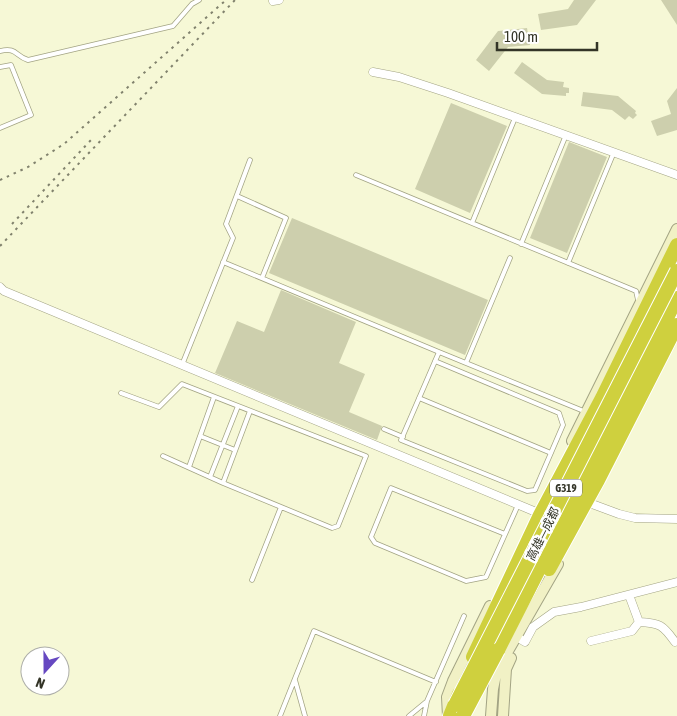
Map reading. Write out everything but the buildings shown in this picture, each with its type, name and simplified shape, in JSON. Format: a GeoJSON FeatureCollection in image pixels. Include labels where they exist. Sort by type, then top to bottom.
{"type":"FeatureCollection","features":[{"type":"Feature","properties":{"kind":"highway"},"geometry":{"type":"LineString","coordinates":[[454,713],[479,643],[532,532],[602,398],[677,245]]}},
{"type":"Feature","properties":{"kind":"highway","name":"高雄—成都"},"geometry":{"type":"LineString","coordinates":[[454,713],[677,272]]}},
{"type":"Feature","properties":{"kind":"highway","name":"高雄—成都"},"geometry":{"type":"LineString","coordinates":[[454,713],[498,650],[677,298]]}},
{"type":"Feature","properties":{"kind":"highway"},"geometry":{"type":"LineString","coordinates":[[498,650],[546,575],[673,340],[677,325]]}},
{"type":"Feature","properties":{"kind":"main road"},"geometry":{"type":"LineString","coordinates":[[454,713],[447,697],[453,681],[677,229]]}},
{"type":"Feature","properties":{"kind":"main road"},"geometry":{"type":"LineString","coordinates":[[469,716],[467,701],[469,688],[485,642],[677,264]]}},
{"type":"Feature","properties":{"kind":"main road"},"geometry":{"type":"LineString","coordinates":[[491,716],[493,689],[497,670],[592,504],[673,340]]}},
{"type":"Feature","properties":{"kind":"main road"},"geometry":{"type":"LineString","coordinates":[[503,716],[506,669],[515,648],[517,637]]}},
{"type":"Feature","properties":{"kind":"street"},"geometry":{"type":"LineString","coordinates":[[373,72],[399,77],[677,174]]}},
{"type":"Feature","properties":{"kind":"street"},"geometry":{"type":"LineString","coordinates":[[0,287],[4,291],[536,512]]}},
{"type":"Feature","properties":{"kind":"street"},"geometry":{"type":"LineString","coordinates":[[592,504],[635,518],[677,519]]}},
{"type":"Feature","properties":{"kind":"street"},"geometry":{"type":"LineString","coordinates":[[517,637],[525,642],[533,627],[554,612],[581,607],[677,582]]}},
{"type":"Feature","properties":{"kind":"street"},"geometry":{"type":"LineString","coordinates":[[629,595],[639,622]]}},
{"type":"Feature","properties":{"kind":"street"},"geometry":{"type":"LineString","coordinates":[[591,641],[632,631],[639,622]]}},
{"type":"Feature","properties":{"kind":"street"},"geometry":{"type":"LineString","coordinates":[[639,622],[656,623],[666,629],[675,642]]}},
{"type":"Feature","properties":{"kind":"lane"},"geometry":{"type":"LineString","coordinates":[[0,51],[9,49],[28,60],[173,26],[192,4],[199,0]]}},
{"type":"Feature","properties":{"kind":"lane"},"geometry":{"type":"LineString","coordinates":[[0,67],[11,65],[31,115],[0,128]]}},
{"type":"Feature","properties":{"kind":"lane"},"geometry":{"type":"LineString","coordinates":[[472,223],[516,118]]}},
{"type":"Feature","properties":{"kind":"lane"},"geometry":{"type":"LineString","coordinates":[[521,244],[566,135]]}},
{"type":"Feature","properties":{"kind":"lane"},"geometry":{"type":"LineString","coordinates":[[568,263],[614,152]]}},
{"type":"Feature","properties":{"kind":"lane"},"geometry":{"type":"LineString","coordinates":[[182,365],[233,238],[226,224],[250,160]]}},
{"type":"Feature","properties":{"kind":"lane"},"geometry":{"type":"LineString","coordinates":[[356,175],[636,291],[639,304]]}},
{"type":"Feature","properties":{"kind":"lane"},"geometry":{"type":"LineString","coordinates":[[237,196],[286,218],[262,278]]}},
{"type":"Feature","properties":{"kind":"lane"},"geometry":{"type":"LineString","coordinates":[[466,362],[510,258]]}},
{"type":"Feature","properties":{"kind":"lane"},"geometry":{"type":"LineString","coordinates":[[223,262],[586,412]]}},
{"type":"Feature","properties":{"kind":"lane"},"geometry":{"type":"LineString","coordinates":[[435,361],[559,413],[563,425],[535,490],[527,491],[401,440],[420,398],[435,361],[439,352]]}},
{"type":"Feature","properties":{"kind":"lane"},"geometry":{"type":"LineString","coordinates":[[121,393],[159,408],[182,384],[366,456],[338,526],[332,528],[163,456]]}},
{"type":"Feature","properties":{"kind":"lane"},"geometry":{"type":"LineString","coordinates":[[189,467],[214,397]]}},
{"type":"Feature","properties":{"kind":"lane"},"geometry":{"type":"LineString","coordinates":[[420,398],[551,453]]}},
{"type":"Feature","properties":{"kind":"lane"},"geometry":{"type":"LineString","coordinates":[[210,477],[238,406]]}},
{"type":"Feature","properties":{"kind":"lane"},"geometry":{"type":"LineString","coordinates":[[223,483],[250,411]]}},
{"type":"Feature","properties":{"kind":"lane"},"geometry":{"type":"LineString","coordinates":[[384,429],[403,437]]}},
{"type":"Feature","properties":{"kind":"lane"},"geometry":{"type":"LineString","coordinates":[[200,436],[235,450]]}},
{"type":"Feature","properties":{"kind":"lane"},"geometry":{"type":"LineString","coordinates":[[505,534],[391,488],[371,537],[376,543],[466,581],[486,577],[518,505]]}},
{"type":"Feature","properties":{"kind":"lane"},"geometry":{"type":"LineString","coordinates":[[252,580],[281,507]]}},
{"type":"Feature","properties":{"kind":"lane"},"geometry":{"type":"LineString","coordinates":[[424,716],[427,701],[464,616]]}},
{"type":"Feature","properties":{"kind":"lane"},"geometry":{"type":"LineString","coordinates":[[280,716],[314,631],[436,682]]}},
{"type":"Feature","properties":{"kind":"lane"},"geometry":{"type":"LineString","coordinates":[[294,678],[305,716]]}},
{"type":"Feature","properties":{"kind":"lane"},"geometry":{"type":"LineString","coordinates":[[409,716],[427,701]]}},
{"type":"Feature","properties":{"kind":"railway"},"geometry":{"type":"LineString","coordinates":[[0,180],[28,167],[64,144],[226,0]]}},
{"type":"Feature","properties":{"kind":"railway"},"geometry":{"type":"LineString","coordinates":[[0,246],[235,0]]}},
{"type":"Feature","properties":{"kind":"railway"},"geometry":{"type":"LineString","coordinates":[[12,224],[91,140]]}}]}
